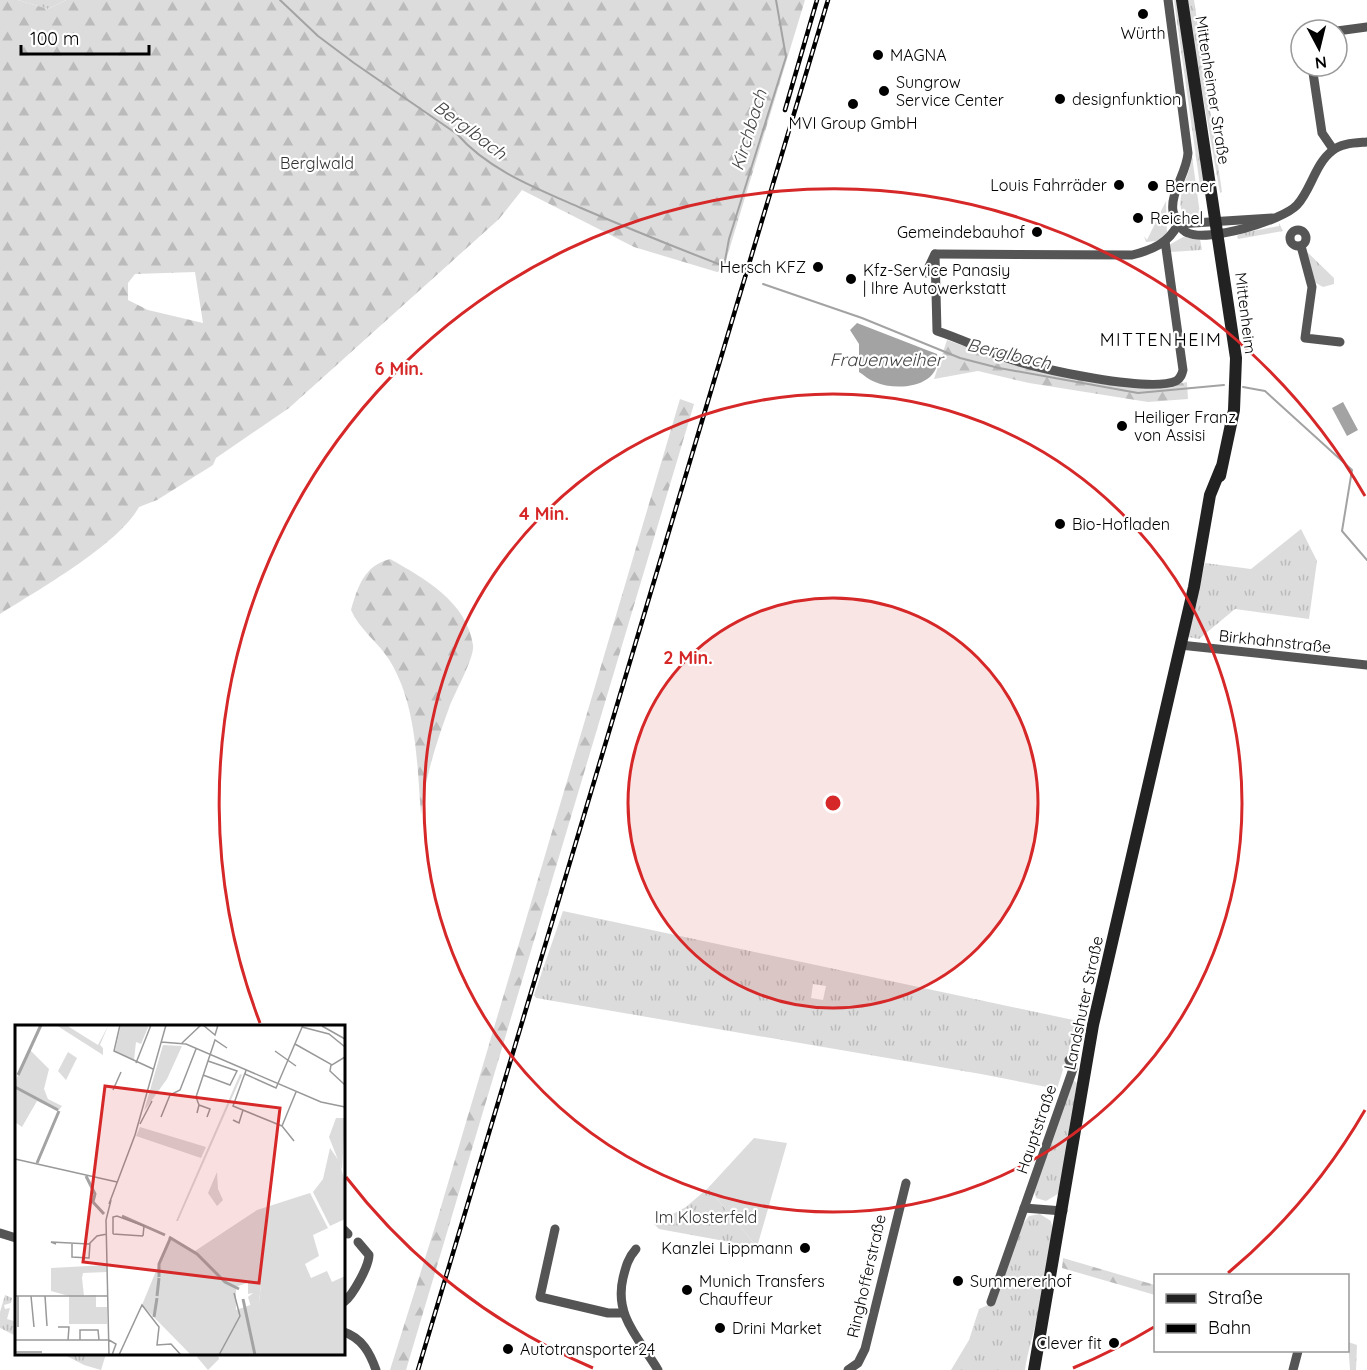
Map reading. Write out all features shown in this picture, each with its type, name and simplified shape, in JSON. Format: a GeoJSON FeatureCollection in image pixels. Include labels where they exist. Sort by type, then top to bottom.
{"type":"FeatureCollection","features":[{"type":"Feature","properties":{"kind":"main road","name":"Mittenheimer Straße"},"geometry":{"type":"LineString","coordinates":[[1182,0],[1218,227]]}},
{"type":"Feature","properties":{"kind":"main road","name":"Mittenheim"},"geometry":{"type":"LineString","coordinates":[[1180,645],[1210,495],[1221,468],[1234,410],[1236,383],[1234,340],[1218,227]]}},
{"type":"Feature","properties":{"kind":"main road","name":"Landshuter Straße"},"geometry":{"type":"LineString","coordinates":[[1034,1370],[1093,1025],[1180,645]]}},
{"type":"Feature","properties":{"kind":"street","name":"Mittenheimer Straße"},"geometry":{"type":"LineString","coordinates":[[1168,0],[1188,153],[1186,168],[1173,204],[1178,224]]}},
{"type":"Feature","properties":{"kind":"street"},"geometry":{"type":"LineString","coordinates":[[1349,29],[1367,27]]}},
{"type":"Feature","properties":{"kind":"street"},"geometry":{"type":"LineString","coordinates":[[1314,78],[1322,133],[1333,149]]}},
{"type":"Feature","properties":{"kind":"street"},"geometry":{"type":"LineString","coordinates":[[935,254],[1132,255],[1146,252],[1165,241],[1178,224],[1218,227],[1279,217],[1298,205],[1333,149],[1343,145],[1367,142]]}},
{"type":"Feature","properties":{"kind":"street"},"geometry":{"type":"LineString","coordinates":[[1279,217],[1292,234],[1298,230],[1305,234],[1306,241],[1301,246],[1312,286],[1305,338],[1340,342]]}},
{"type":"Feature","properties":{"kind":"street"},"geometry":{"type":"LineString","coordinates":[[935,254],[937,331],[1007,358],[1058,372],[1129,383],[1154,383],[1176,381],[1181,377],[1183,370],[1165,241]]}},
{"type":"Feature","properties":{"kind":"street"},"geometry":{"type":"LineString","coordinates":[[926,273],[935,254]]}},
{"type":"Feature","properties":{"kind":"street","name":"Birkhahnstraße"},"geometry":{"type":"LineString","coordinates":[[1180,645],[1367,665]]}},
{"type":"Feature","properties":{"kind":"street","name":"Hauptstraße"},"geometry":{"type":"LineString","coordinates":[[991,1302],[1073,1069],[1069,1060]]}},
{"type":"Feature","properties":{"kind":"street","name":"Ringhofferstraße"},"geometry":{"type":"LineString","coordinates":[[848,1370],[858,1363],[865,1349],[906,1183]]}},
{"type":"Feature","properties":{"kind":"street"},"geometry":{"type":"LineString","coordinates":[[1024,1208],[1063,1211]]}},
{"type":"Feature","properties":{"kind":"street"},"geometry":{"type":"LineString","coordinates":[[555,1229],[540,1297],[608,1313],[622,1313]]}},
{"type":"Feature","properties":{"kind":"street"},"geometry":{"type":"LineString","coordinates":[[0,1233],[15,1238]]}},
{"type":"Feature","properties":{"kind":"street"},"geometry":{"type":"LineString","coordinates":[[345,1301],[351,1295],[357,1279],[366,1272],[369,1263],[369,1254],[358,1242]]}},
{"type":"Feature","properties":{"kind":"street"},"geometry":{"type":"LineString","coordinates":[[636,1249],[628,1257],[619,1295],[622,1313],[658,1370]]}},
{"type":"Feature","properties":{"kind":"street"},"geometry":{"type":"LineString","coordinates":[[345,1333],[362,1342],[372,1357],[376,1370]]}},
{"type":"Feature","properties":{"kind":"street"},"geometry":{"type":"LineString","coordinates":[[1293,1370],[1298,1352]]}},
{"type":"Feature","properties":{"kind":"green space","name":"Berglwald"},"geometry":{"type":"Polygon","coordinates":[[[0,0],[18,0],[48,9],[66,0],[805,0],[723,270],[717,272],[634,247],[522,190],[499,219],[289,408],[216,458],[213,465],[157,500],[139,507],[129,522],[96,551],[0,614],[0,0]],[[195,272],[135,274],[128,283],[128,300],[148,310],[203,323],[195,272]]]}},
{"type":"Feature","properties":{"kind":"green space"},"geometry":{"type":"Polygon","coordinates":[[[18,0],[66,0],[48,9],[18,0]]]}},
{"type":"Feature","properties":{"kind":"green space"},"geometry":{"type":"Polygon","coordinates":[[[1174,0],[1178,0],[1206,195],[1201,193],[1174,0]]]}},
{"type":"Feature","properties":{"kind":"green space"},"geometry":{"type":"Polygon","coordinates":[[[1186,0],[1194,0],[1222,192],[1220,193],[1186,0]]]}},
{"type":"Feature","properties":{"kind":"green space"},"geometry":{"type":"Polygon","coordinates":[[[1192,156],[1200,214],[1193,218],[1184,216],[1180,202],[1192,156]]]}},
{"type":"Feature","properties":{"kind":"green space"},"geometry":{"type":"Polygon","coordinates":[[[1166,201],[1167,233],[1157,241],[1146,242],[1144,236],[1147,240],[1166,201]]]}},
{"type":"Feature","properties":{"kind":"green space"},"geometry":{"type":"Polygon","coordinates":[[[1279,223],[1283,231],[1238,239],[1237,236],[1242,233],[1279,226],[1279,223]]]}},
{"type":"Feature","properties":{"kind":"green space"},"geometry":{"type":"Polygon","coordinates":[[[1183,237],[1200,239],[1202,250],[1170,252],[1169,245],[1183,237]]]}},
{"type":"Feature","properties":{"kind":"green space"},"geometry":{"type":"Polygon","coordinates":[[[1304,249],[1334,278],[1334,284],[1323,287],[1314,282],[1304,249]]]}},
{"type":"Feature","properties":{"kind":"green space"},"geometry":{"type":"Polygon","coordinates":[[[947,340],[989,355],[1160,387],[1187,382],[1188,399],[1148,402],[1029,383],[978,371],[934,379],[947,340]]]}},
{"type":"Feature","properties":{"kind":"green space"},"geometry":{"type":"Polygon","coordinates":[[[680,399],[694,404],[406,1370],[390,1370],[438,1217],[680,399]]]}},
{"type":"Feature","properties":{"kind":"green space"},"geometry":{"type":"Polygon","coordinates":[[[1301,529],[1317,561],[1309,619],[1235,609],[1199,639],[1188,637],[1205,563],[1251,569],[1301,529]]]}},
{"type":"Feature","properties":{"kind":"green space"},"geometry":{"type":"Polygon","coordinates":[[[390,559],[430,583],[453,604],[469,630],[473,645],[471,658],[435,747],[421,815],[417,756],[406,697],[390,661],[351,610],[363,578],[381,562],[390,559]]]}},
{"type":"Feature","properties":{"kind":"green space"},"geometry":{"type":"Polygon","coordinates":[[[563,911],[1078,1021],[1057,1089],[536,998],[534,995],[563,911]],[[813,984],[811,998],[823,1000],[826,986],[813,984]]]}},
{"type":"Feature","properties":{"kind":"green space"},"geometry":{"type":"Polygon","coordinates":[[[1073,1080],[1077,1083],[1063,1178],[1058,1194],[1046,1201],[1036,1198],[1034,1191],[1073,1080]]]}},
{"type":"Feature","properties":{"kind":"green space"},"geometry":{"type":"Polygon","coordinates":[[[754,1138],[787,1143],[757,1247],[708,1188],[754,1138]]]}},
{"type":"Feature","properties":{"kind":"green space","name":"Im Klosterfeld"},"geometry":{"type":"Polygon","coordinates":[[[708,1188],[757,1247],[659,1229],[654,1224],[686,1207],[708,1188]]]}},
{"type":"Feature","properties":{"kind":"green space"},"geometry":{"type":"Polygon","coordinates":[[[1040,1214],[1051,1221],[1052,1255],[1025,1370],[951,1370],[969,1340],[979,1309],[995,1302],[1022,1225],[1029,1216],[1040,1214]]]}},
{"type":"Feature","properties":{"kind":"green space"},"geometry":{"type":"Polygon","coordinates":[[[1063,1258],[1154,1285],[1154,1295],[1062,1268],[1063,1258]]]}},
{"type":"Feature","properties":{"kind":"green space"},"geometry":{"type":"Polygon","coordinates":[[[5,1295],[12,1298],[11,1303],[4,1305],[5,1309],[10,1308],[7,1319],[14,1321],[15,1318],[15,1336],[0,1328],[0,1312],[5,1295]]]}},
{"type":"Feature","properties":{"kind":"green space"},"geometry":{"type":"Polygon","coordinates":[[[1349,1342],[1357,1345],[1356,1370],[1350,1370],[1349,1342]]]}},
{"type":"Feature","properties":{"kind":"green space"},"geometry":{"type":"Polygon","coordinates":[[[65,1355],[106,1355],[101,1370],[84,1365],[65,1355]]]}},
{"type":"Feature","properties":{"kind":"green space"},"geometry":{"type":"Polygon","coordinates":[[[209,1355],[218,1356],[219,1359],[208,1370],[197,1357],[209,1355]]]}},
{"type":"Feature","properties":{"kind":"water","name":"Frauenweiher"},"geometry":{"type":"Polygon","coordinates":[[[857,323],[937,354],[937,365],[933,374],[926,380],[906,386],[884,385],[869,379],[859,372],[859,344],[850,330],[857,323]]]}},
{"type":"Feature","properties":{"kind":"water"},"geometry":{"type":"Polygon","coordinates":[[[1343,402],[1358,430],[1347,436],[1332,408],[1343,402]]]}},
{"type":"Feature","properties":{"kind":"waterway","name":"Berglbach"},"geometry":{"type":"LineString","coordinates":[[280,0],[318,36],[457,134],[469,147],[499,168],[531,186],[581,208],[734,270]]}},
{"type":"Feature","properties":{"kind":"waterway","name":"Kirchbach"},"geometry":{"type":"LineString","coordinates":[[724,266],[729,239],[786,57],[776,0]]}},
{"type":"Feature","properties":{"kind":"waterway","name":"Berglbach"},"geometry":{"type":"LineString","coordinates":[[763,284],[862,318],[960,358],[999,368],[1138,393],[1224,385]]}},
{"type":"Feature","properties":{"kind":"waterway","name":"Berglbach"},"geometry":{"type":"LineString","coordinates":[[1243,387],[1265,391],[1352,470],[1342,531],[1367,560]]}},
{"type":"Feature","properties":{"kind":"railway"},"geometry":{"type":"LineString","coordinates":[[785,110],[817,0]]}},
{"type":"Feature","properties":{"kind":"railway"},"geometry":{"type":"LineString","coordinates":[[418,1370],[828,0]]}},
{"type":"Feature","properties":{"kind":"place","name":"Würth"},"geometry":{"type":"Point","coordinates":[1143,14]}},
{"type":"Feature","properties":{"kind":"place","name":"MAGNA"},"geometry":{"type":"Point","coordinates":[878,55]}},
{"type":"Feature","properties":{"kind":"place","name":"Sungrow Service Center"},"geometry":{"type":"Point","coordinates":[884,91]}},
{"type":"Feature","properties":{"kind":"place","name":"designfunktion"},"geometry":{"type":"Point","coordinates":[1060,99]}},
{"type":"Feature","properties":{"kind":"place","name":"MVI Group GmbH"},"geometry":{"type":"Point","coordinates":[853,104]}},
{"type":"Feature","properties":{"kind":"place","name":"Louis Fahrräder"},"geometry":{"type":"Point","coordinates":[1119,185]}},
{"type":"Feature","properties":{"kind":"place","name":"Berner"},"geometry":{"type":"Point","coordinates":[1153,186]}},
{"type":"Feature","properties":{"kind":"place","name":"Reichel"},"geometry":{"type":"Point","coordinates":[1138,218]}},
{"type":"Feature","properties":{"kind":"place","name":"Gemeindebauhof"},"geometry":{"type":"Point","coordinates":[1037,232]}},
{"type":"Feature","properties":{"kind":"place","name":"Hersch KFZ"},"geometry":{"type":"Point","coordinates":[818,267]}},
{"type":"Feature","properties":{"kind":"place","name":"Kfz-Service Panasiy | Ihre Autowerkstatt"},"geometry":{"type":"Point","coordinates":[851,279]}},
{"type":"Feature","properties":{"kind":"place","name":"Heiliger Franz von Assisi"},"geometry":{"type":"Point","coordinates":[1122,426]}},
{"type":"Feature","properties":{"kind":"place","name":"Bio-Hofladen"},"geometry":{"type":"Point","coordinates":[1060,524]}},
{"type":"Feature","properties":{"kind":"place","name":"Kanzlei Lippmann"},"geometry":{"type":"Point","coordinates":[805,1248]}},
{"type":"Feature","properties":{"kind":"place","name":"Summererhof"},"geometry":{"type":"Point","coordinates":[958,1281]}},
{"type":"Feature","properties":{"kind":"place","name":"Munich Transfers Chauffeur"},"geometry":{"type":"Point","coordinates":[687,1290]}},
{"type":"Feature","properties":{"kind":"place","name":"Drini Market"},"geometry":{"type":"Point","coordinates":[720,1328]}},
{"type":"Feature","properties":{"kind":"place","name":"Clever fit"},"geometry":{"type":"Point","coordinates":[1114,1343]}},
{"type":"Feature","properties":{"kind":"place","name":"Autotransporter24"},"geometry":{"type":"Point","coordinates":[508,1349]}},
{"type":"Feature","properties":{"kind":"district","name":"MITTENHEIM"},"geometry":{"type":"Point","coordinates":[1161,340]}}]}
